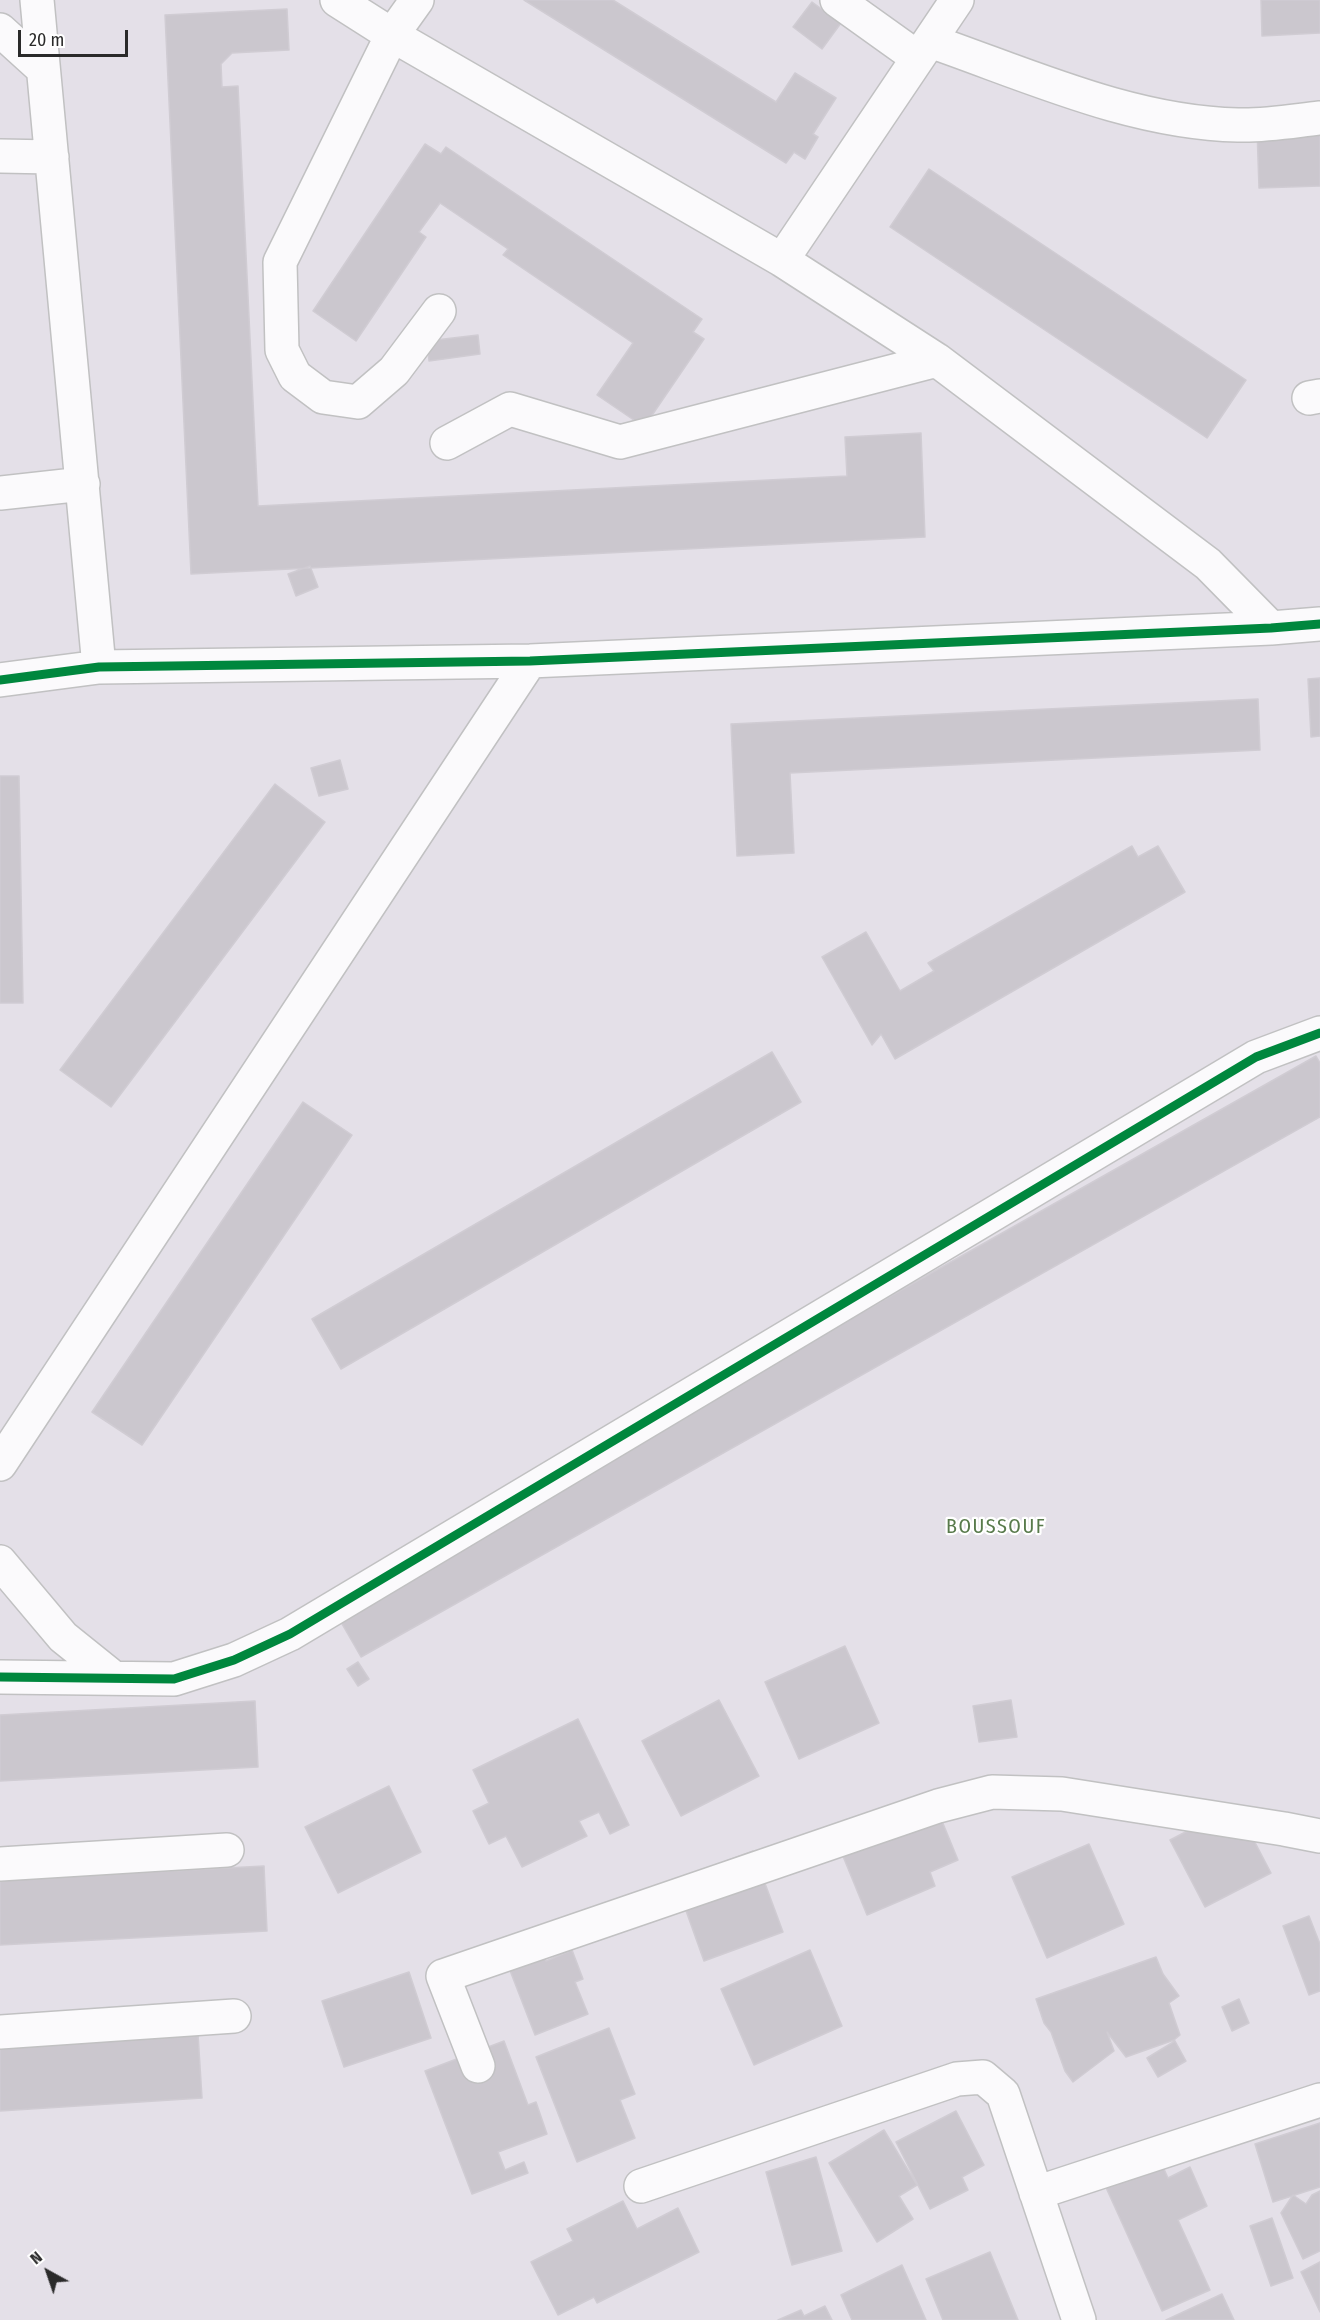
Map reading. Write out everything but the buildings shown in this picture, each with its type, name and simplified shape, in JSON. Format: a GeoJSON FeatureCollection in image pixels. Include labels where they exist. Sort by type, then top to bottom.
{"type":"FeatureCollection","features":[{"type":"Feature","properties":{"kind":"street"},"geometry":{"type":"LineString","coordinates":[[37,0],[99,667]]}},
{"type":"Feature","properties":{"kind":"street"},"geometry":{"type":"LineString","coordinates":[[337,0],[392,35],[782,260],[937,360],[1208,564],[1271,628]]}},
{"type":"Feature","properties":{"kind":"street"},"geometry":{"type":"LineString","coordinates":[[417,0],[392,35],[280,262],[282,350],[295,376],[323,397],[358,402],[394,371],[439,311]]}},
{"type":"Feature","properties":{"kind":"street"},"geometry":{"type":"LineString","coordinates":[[837,0],[924,49],[1122,108],[1182,119],[1238,125],[1320,118]]}},
{"type":"Feature","properties":{"kind":"street"},"geometry":{"type":"LineString","coordinates":[[782,260],[957,0]]}},
{"type":"Feature","properties":{"kind":"street"},"geometry":{"type":"LineString","coordinates":[[0,30],[43,69]]}},
{"type":"Feature","properties":{"kind":"street"},"geometry":{"type":"LineString","coordinates":[[0,156],[52,157]]}},
{"type":"Feature","properties":{"kind":"street"},"geometry":{"type":"LineString","coordinates":[[447,443],[510,409],[620,442],[937,360]]}},
{"type":"Feature","properties":{"kind":"street"},"geometry":{"type":"LineString","coordinates":[[0,493],[82,484]]}},
{"type":"Feature","properties":{"kind":"street"},"geometry":{"type":"LineString","coordinates":[[0,680],[99,667],[530,661],[1320,624]]}},
{"type":"Feature","properties":{"kind":"street"},"geometry":{"type":"LineString","coordinates":[[0,1464],[530,661]]}},
{"type":"Feature","properties":{"kind":"street"},"geometry":{"type":"LineString","coordinates":[[0,1677],[174,1678],[234,1660],[290,1634],[1256,1057],[1320,1033]]}},
{"type":"Feature","properties":{"kind":"street"},"geometry":{"type":"LineString","coordinates":[[0,1562],[63,1637],[114,1678]]}},
{"type":"Feature","properties":{"kind":"street"},"geometry":{"type":"LineString","coordinates":[[478,2066],[443,1976],[938,1806],[992,1792],[1062,1794],[1320,1836]]}},
{"type":"Feature","properties":{"kind":"street"},"geometry":{"type":"LineString","coordinates":[[0,1864],[227,1850]]}},
{"type":"Feature","properties":{"kind":"street"},"geometry":{"type":"LineString","coordinates":[[0,2032],[234,2016]]}},
{"type":"Feature","properties":{"kind":"street"},"geometry":{"type":"LineString","coordinates":[[641,2186],[957,2079],[983,2077],[1004,2094],[1079,2320]]}},
{"type":"Feature","properties":{"kind":"street"},"geometry":{"type":"LineString","coordinates":[[1036,2193],[1320,2100]]}},
{"type":"Feature","properties":{"kind":"cycle path"},"geometry":{"type":"LineString","coordinates":[[0,680],[99,667],[530,661],[1320,624]]}},
{"type":"Feature","properties":{"kind":"cycle path"},"geometry":{"type":"LineString","coordinates":[[0,1677],[174,1679],[234,1660],[290,1634],[1256,1057],[1320,1033]]}},
{"type":"Feature","properties":{"kind":"district","name":"BOUSSOUF"},"geometry":{"type":"Point","coordinates":[996,1527]}}]}
